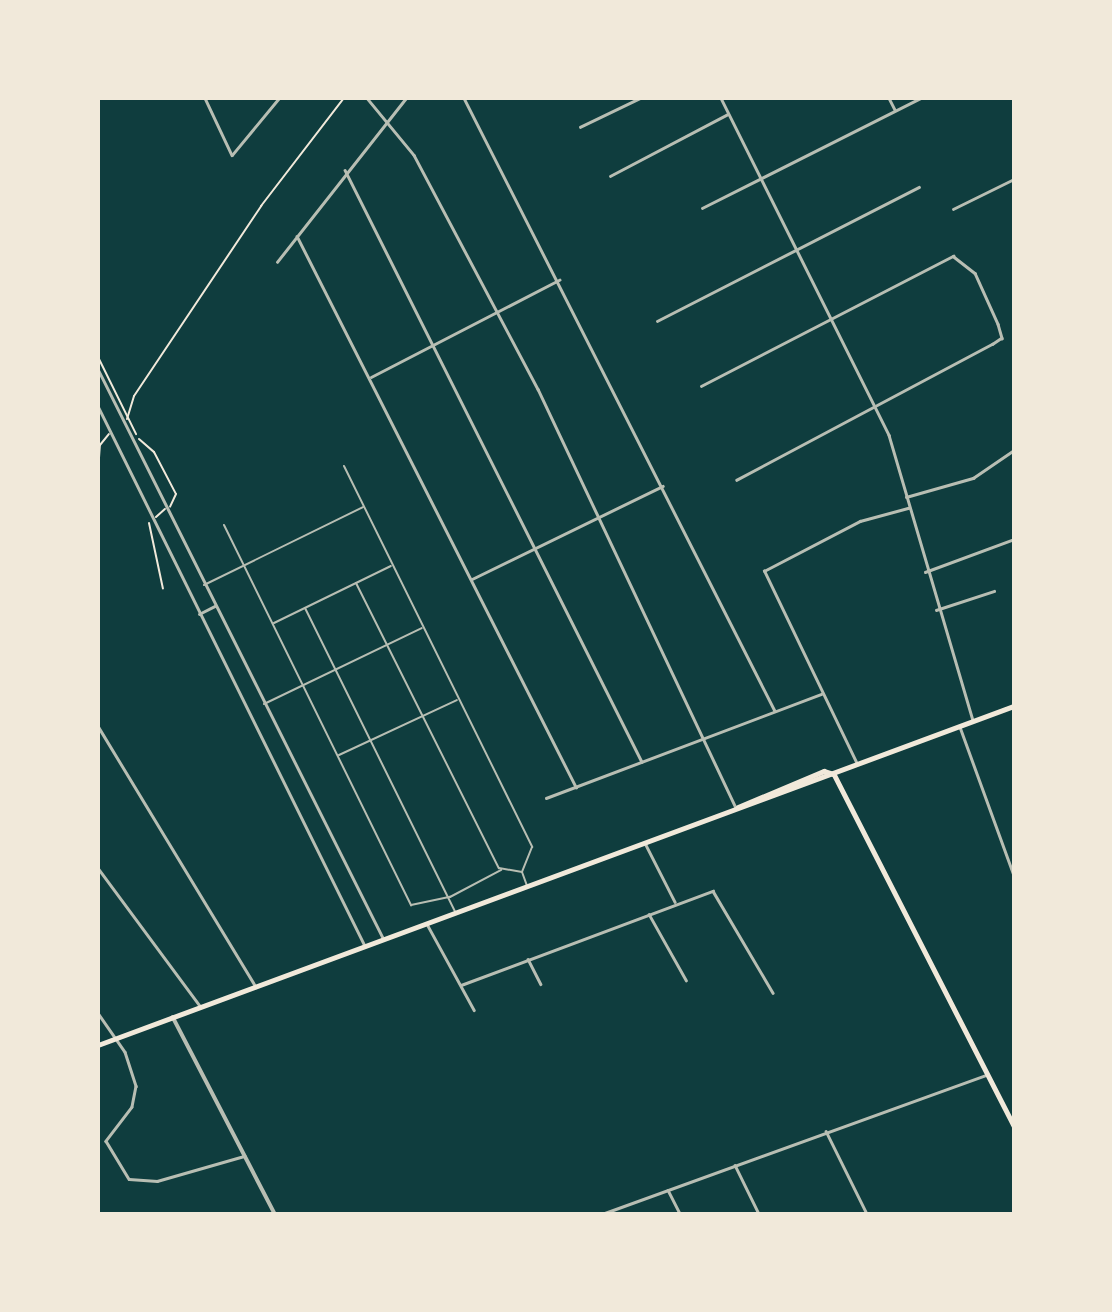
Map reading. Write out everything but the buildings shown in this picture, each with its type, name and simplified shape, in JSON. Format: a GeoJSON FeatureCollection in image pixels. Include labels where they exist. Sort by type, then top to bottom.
{"type":"FeatureCollection","features":[{"type":"Feature","properties":{"kind":"main road"},"geometry":{"type":"LineString","coordinates":[[98,1045],[1014,706]]}},
{"type":"Feature","properties":{"kind":"main road"},"geometry":{"type":"LineString","coordinates":[[737,808],[824,771],[834,774],[1014,1126]]}},
{"type":"Feature","properties":{"kind":"street"},"geometry":{"type":"LineString","coordinates":[[205,98],[232,155],[279,98]]}},
{"type":"Feature","properties":{"kind":"street"},"geometry":{"type":"LineString","coordinates":[[367,98],[386,118],[419,164],[497,312],[707,737],[737,808]]}},
{"type":"Feature","properties":{"kind":"street"},"geometry":{"type":"LineString","coordinates":[[277,262],[345,170],[386,118],[406,98]]}},
{"type":"Feature","properties":{"kind":"street"},"geometry":{"type":"LineString","coordinates":[[464,98],[559,280],[775,711]]}},
{"type":"Feature","properties":{"kind":"street"},"geometry":{"type":"LineString","coordinates":[[580,127],[640,98]]}},
{"type":"Feature","properties":{"kind":"street"},"geometry":{"type":"LineString","coordinates":[[721,98],[876,405],[906,497],[936,610],[973,721]]}},
{"type":"Feature","properties":{"kind":"street"},"geometry":{"type":"LineString","coordinates":[[889,98],[895,110]]}},
{"type":"Feature","properties":{"kind":"street"},"geometry":{"type":"LineString","coordinates":[[702,208],[921,98]]}},
{"type":"Feature","properties":{"kind":"street"},"geometry":{"type":"LineString","coordinates":[[610,176],[729,114]]}},
{"type":"Feature","properties":{"kind":"street"},"geometry":{"type":"LineString","coordinates":[[345,170],[537,548],[642,762]]}},
{"type":"Feature","properties":{"kind":"street"},"geometry":{"type":"LineString","coordinates":[[953,209],[1014,179]]}},
{"type":"Feature","properties":{"kind":"street"},"geometry":{"type":"LineString","coordinates":[[657,321],[919,187]]}},
{"type":"Feature","properties":{"kind":"street"},"geometry":{"type":"LineString","coordinates":[[297,236],[371,377],[576,787]]}},
{"type":"Feature","properties":{"kind":"street"},"geometry":{"type":"LineString","coordinates":[[701,386],[832,317],[959,256],[975,273],[1002,338],[737,480]]}},
{"type":"Feature","properties":{"kind":"street"},"geometry":{"type":"LineString","coordinates":[[371,377],[559,280]]}},
{"type":"Feature","properties":{"kind":"street"},"geometry":{"type":"LineString","coordinates":[[98,369],[384,941]]}},
{"type":"Feature","properties":{"kind":"street"},"geometry":{"type":"LineString","coordinates":[[98,406],[366,947]]}},
{"type":"Feature","properties":{"kind":"street"},"geometry":{"type":"LineString","coordinates":[[906,497],[973,478],[1014,450]]}},
{"type":"Feature","properties":{"kind":"street"},"geometry":{"type":"LineString","coordinates":[[472,579],[663,486]]}},
{"type":"Feature","properties":{"kind":"street"},"geometry":{"type":"LineString","coordinates":[[858,765],[765,569],[860,521],[908,508]]}},
{"type":"Feature","properties":{"kind":"street"},"geometry":{"type":"LineString","coordinates":[[925,572],[1014,539]]}},
{"type":"Feature","properties":{"kind":"street"},"geometry":{"type":"LineString","coordinates":[[936,610],[994,591]]}},
{"type":"Feature","properties":{"kind":"street"},"geometry":{"type":"LineString","coordinates":[[200,614],[215,606]]}},
{"type":"Feature","properties":{"kind":"street"},"geometry":{"type":"LineString","coordinates":[[546,798],[822,693]]}},
{"type":"Feature","properties":{"kind":"street"},"geometry":{"type":"LineString","coordinates":[[98,726],[257,987]]}},
{"type":"Feature","properties":{"kind":"street"},"geometry":{"type":"LineString","coordinates":[[960,726],[1014,875]]}},
{"type":"Feature","properties":{"kind":"street"},"geometry":{"type":"LineString","coordinates":[[645,843],[676,904]]}},
{"type":"Feature","properties":{"kind":"street"},"geometry":{"type":"LineString","coordinates":[[98,868],[201,1007]]}},
{"type":"Feature","properties":{"kind":"street"},"geometry":{"type":"LineString","coordinates":[[461,985],[713,891],[774,993]]}},
{"type":"Feature","properties":{"kind":"street"},"geometry":{"type":"LineString","coordinates":[[649,914],[686,980]]}},
{"type":"Feature","properties":{"kind":"street"},"geometry":{"type":"LineString","coordinates":[[427,924],[474,1010]]}},
{"type":"Feature","properties":{"kind":"street"},"geometry":{"type":"LineString","coordinates":[[528,960],[541,984]]}},
{"type":"Feature","properties":{"kind":"street"},"geometry":{"type":"LineString","coordinates":[[98,1013],[117,1038],[136,1095],[106,1144],[129,1179],[157,1181],[244,1156]]}},
{"type":"Feature","properties":{"kind":"street"},"geometry":{"type":"LineString","coordinates":[[173,1017],[275,1214]]}},
{"type":"Feature","properties":{"kind":"street"},"geometry":{"type":"LineString","coordinates":[[602,1214],[987,1075]]}},
{"type":"Feature","properties":{"kind":"street"},"geometry":{"type":"LineString","coordinates":[[826,1131],[867,1214]]}},
{"type":"Feature","properties":{"kind":"street"},"geometry":{"type":"LineString","coordinates":[[735,1165],[759,1214]]}},
{"type":"Feature","properties":{"kind":"street"},"geometry":{"type":"LineString","coordinates":[[668,1190],[680,1214]]}},
{"type":"Feature","properties":{"kind":"lane"},"geometry":{"type":"LineString","coordinates":[[344,466],[532,847],[522,873],[527,887]]}},
{"type":"Feature","properties":{"kind":"lane"},"geometry":{"type":"LineString","coordinates":[[204,585],[363,507]]}},
{"type":"Feature","properties":{"kind":"lane"},"geometry":{"type":"LineString","coordinates":[[224,525],[411,905],[450,897],[501,870],[522,873]]}},
{"type":"Feature","properties":{"kind":"lane"},"geometry":{"type":"LineString","coordinates":[[273,624],[392,566]]}},
{"type":"Feature","properties":{"kind":"lane"},"geometry":{"type":"LineString","coordinates":[[356,583],[501,870]]}},
{"type":"Feature","properties":{"kind":"lane"},"geometry":{"type":"LineString","coordinates":[[305,608],[450,897],[456,914]]}},
{"type":"Feature","properties":{"kind":"lane"},"geometry":{"type":"LineString","coordinates":[[264,704],[423,627]]}},
{"type":"Feature","properties":{"kind":"lane"},"geometry":{"type":"LineString","coordinates":[[337,756],[458,699]]}},
{"type":"Feature","properties":{"kind":"path"},"geometry":{"type":"LineString","coordinates":[[98,472],[100,445],[110,432],[129,417],[134,396],[261,206],[344,98]]}},
{"type":"Feature","properties":{"kind":"path"},"geometry":{"type":"LineString","coordinates":[[98,357],[129,417],[176,494],[166,509],[148,524],[160,550],[163,589]]}}]}
